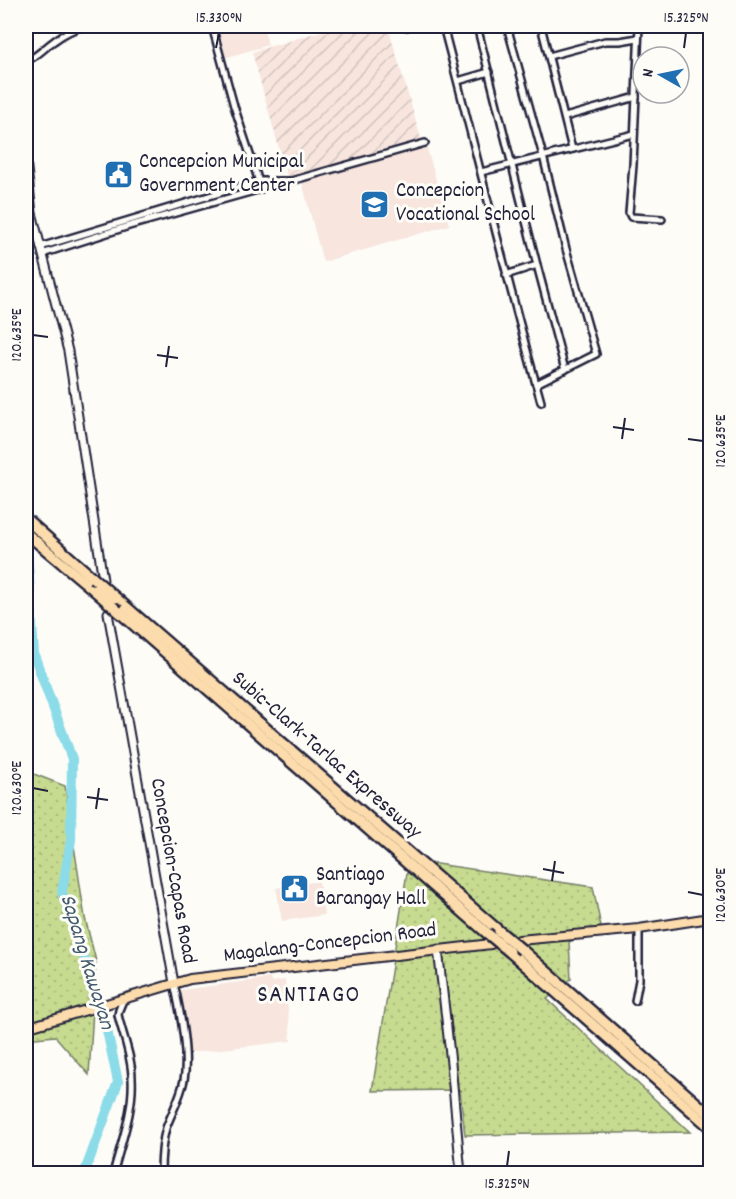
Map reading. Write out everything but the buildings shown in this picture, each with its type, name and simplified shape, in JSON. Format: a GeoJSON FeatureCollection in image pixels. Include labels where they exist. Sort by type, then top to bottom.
{"type":"FeatureCollection","features":[{"type":"Feature","properties":{"kind":"highway","name":"Subic-Clark-Tarlac Expressway"},"geometry":{"type":"LineString","coordinates":[[26,519],[67,556],[98,579],[116,598],[711,1115]]}},
{"type":"Feature","properties":{"kind":"highway","name":"Subic-Clark-Tarlac Expressway"},"geometry":{"type":"LineString","coordinates":[[26,533],[94,591],[113,612],[711,1127]]}},
{"type":"Feature","properties":{"kind":"main road"},"geometry":{"type":"LineString","coordinates":[[26,159],[28,198],[68,351],[98,579]]}},
{"type":"Feature","properties":{"kind":"main road","name":"Concepcion-Capas Road"},"geometry":{"type":"LineString","coordinates":[[26,1028],[174,983],[113,612]]}},
{"type":"Feature","properties":{"kind":"main road"},"geometry":{"type":"LineString","coordinates":[[519,940],[711,918]]}},
{"type":"Feature","properties":{"kind":"main road","name":"Magalang-Concepcion Road"},"geometry":{"type":"LineString","coordinates":[[174,983],[190,979],[491,944]]}},
{"type":"Feature","properties":{"kind":"main road"},"geometry":{"type":"LineString","coordinates":[[438,949],[461,1173]]}},
{"type":"Feature","properties":{"kind":"street"},"geometry":{"type":"LineString","coordinates":[[26,61],[69,31],[84,26]]}},
{"type":"Feature","properties":{"kind":"street"},"geometry":{"type":"LineString","coordinates":[[212,26],[234,106],[261,189]]}},
{"type":"Feature","properties":{"kind":"street"},"geometry":{"type":"LineString","coordinates":[[443,26],[506,275],[541,402]]}},
{"type":"Feature","properties":{"kind":"street"},"geometry":{"type":"LineString","coordinates":[[477,26],[565,370]]}},
{"type":"Feature","properties":{"kind":"street"},"geometry":{"type":"LineString","coordinates":[[507,26],[596,354],[536,384]]}},
{"type":"Feature","properties":{"kind":"street"},"geometry":{"type":"LineString","coordinates":[[543,26],[572,149]]}},
{"type":"Feature","properties":{"kind":"street"},"geometry":{"type":"LineString","coordinates":[[638,45],[639,26]]}},
{"type":"Feature","properties":{"kind":"street"},"geometry":{"type":"LineString","coordinates":[[549,56],[605,41],[638,38]]}},
{"type":"Feature","properties":{"kind":"street"},"geometry":{"type":"LineString","coordinates":[[458,81],[489,72]]}},
{"type":"Feature","properties":{"kind":"street"},"geometry":{"type":"LineString","coordinates":[[565,117],[631,98]]}},
{"type":"Feature","properties":{"kind":"street"},"geometry":{"type":"LineString","coordinates":[[636,105],[629,215],[638,218],[662,219]]}},
{"type":"Feature","properties":{"kind":"street"},"geometry":{"type":"LineString","coordinates":[[481,172],[634,134]]}},
{"type":"Feature","properties":{"kind":"street"},"geometry":{"type":"LineString","coordinates":[[41,251],[259,181],[291,181],[425,143]]}},
{"type":"Feature","properties":{"kind":"street"},"geometry":{"type":"LineString","coordinates":[[41,251],[261,189],[279,181]]}},
{"type":"Feature","properties":{"kind":"street"},"geometry":{"type":"LineString","coordinates":[[506,275],[537,265]]}},
{"type":"Feature","properties":{"kind":"street"},"geometry":{"type":"LineString","coordinates":[[635,1001],[639,980],[639,928]]}},
{"type":"Feature","properties":{"kind":"street"},"geometry":{"type":"LineString","coordinates":[[160,1173],[166,1128],[181,1091],[185,1070],[181,1016],[174,983]]}},
{"type":"Feature","properties":{"kind":"street"},"geometry":{"type":"LineString","coordinates":[[112,1173],[130,1107],[132,1080],[130,1057],[118,1015],[121,999]]}},
{"type":"Feature","properties":{"kind":"shaded area"},"geometry":{"type":"Polygon","coordinates":[[[214,26],[263,26],[268,45],[224,58],[214,26]]]}},
{"type":"Feature","properties":{"kind":"shaded area"},"geometry":{"type":"Polygon","coordinates":[[[338,26],[388,26],[421,139],[287,177],[252,52],[338,26]]]}},
{"type":"Feature","properties":{"kind":"shaded area","name":"Concepcion Vocational School"},"geometry":{"type":"Polygon","coordinates":[[[426,145],[449,225],[323,262],[302,182],[426,145]]]}},
{"type":"Feature","properties":{"kind":"shaded area"},"geometry":{"type":"Polygon","coordinates":[[[319,881],[324,915],[282,921],[276,888],[319,881]]]}},
{"type":"Feature","properties":{"kind":"shaded area"},"geometry":{"type":"Polygon","coordinates":[[[270,978],[271,982],[285,980],[291,1041],[189,1053],[181,990],[270,978]]]}},
{"type":"Feature","properties":{"kind":"green space"},"geometry":{"type":"Polygon","coordinates":[[[26,771],[65,786],[85,918],[96,961],[89,1075],[55,1036],[26,1039],[26,771]]]}},
{"type":"Feature","properties":{"kind":"green space"},"geometry":{"type":"Polygon","coordinates":[[[409,860],[593,887],[601,927],[569,942],[571,979],[547,999],[690,1132],[465,1135],[460,1090],[372,1091],[409,860]]]}},
{"type":"Feature","properties":{"kind":"waterway","name":"Sapang Kawayan"},"geometry":{"type":"LineString","coordinates":[[26,534],[34,655],[72,759],[71,840],[62,892],[104,1016],[118,1082],[84,1174]]}},
{"type":"Feature","properties":{"kind":"place","name":"Concepcion Municipal Government Center"},"geometry":{"type":"Point","coordinates":[118,175]}},
{"type":"Feature","properties":{"kind":"place","name":"Concepcion Vocational School"},"geometry":{"type":"Point","coordinates":[375,204]}},
{"type":"Feature","properties":{"kind":"place","name":"Santiago Barangay Hall"},"geometry":{"type":"Point","coordinates":[295,888]}},
{"type":"Feature","properties":{"kind":"district","name":"SANTIAGO"},"geometry":{"type":"Point","coordinates":[309,996]}}]}
